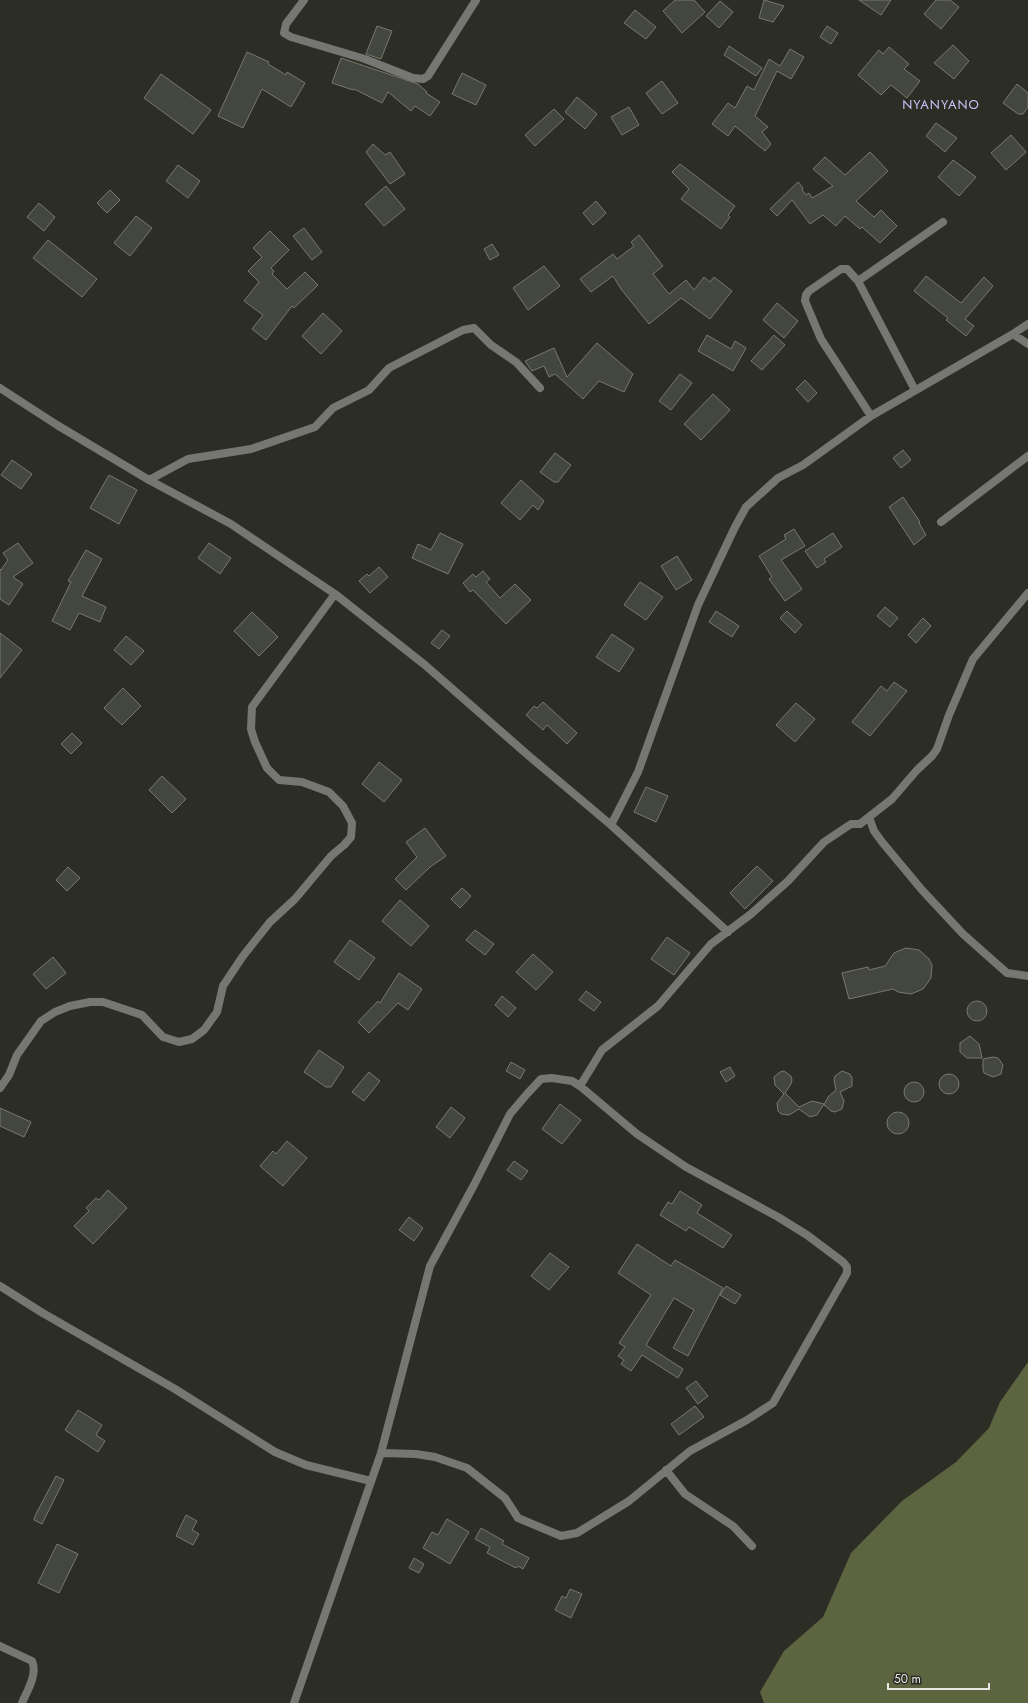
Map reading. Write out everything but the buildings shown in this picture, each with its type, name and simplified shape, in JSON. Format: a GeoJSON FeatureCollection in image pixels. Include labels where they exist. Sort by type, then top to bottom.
{"type":"FeatureCollection","features":[{"type":"Feature","properties":{"kind":"street"},"geometry":{"type":"LineString","coordinates":[[304,0],[286,24],[284,33],[291,38],[364,60],[413,78],[422,79],[428,76],[476,0]]}},
{"type":"Feature","properties":{"kind":"street"},"geometry":{"type":"LineString","coordinates":[[858,281],[943,222]]}},
{"type":"Feature","properties":{"kind":"street"},"geometry":{"type":"LineString","coordinates":[[871,416],[821,339],[805,301],[806,295],[809,291],[841,269],[847,269],[858,281],[915,390]]}},
{"type":"Feature","properties":{"kind":"street"},"geometry":{"type":"LineString","coordinates":[[612,825],[638,772],[698,605],[734,527],[746,507],[778,478],[803,465],[871,416],[1028,324]]}},
{"type":"Feature","properties":{"kind":"street"},"geometry":{"type":"LineString","coordinates":[[150,480],[188,459],[251,449],[315,427],[333,408],[369,390],[389,368],[463,330],[474,328],[491,345],[516,362],[540,388]]}},
{"type":"Feature","properties":{"kind":"street"},"geometry":{"type":"LineString","coordinates":[[1013,334],[1028,344]]}},
{"type":"Feature","properties":{"kind":"street"},"geometry":{"type":"LineString","coordinates":[[0,388],[57,425],[150,480],[231,524],[335,594],[425,665],[529,756],[612,825],[728,932]]}},
{"type":"Feature","properties":{"kind":"street"},"geometry":{"type":"LineString","coordinates":[[941,522],[1028,456]]}},
{"type":"Feature","properties":{"kind":"street"},"geometry":{"type":"LineString","coordinates":[[580,1086],[602,1050],[658,1006],[711,944],[728,932],[788,881],[824,842],[851,824],[860,824],[892,799],[917,770],[932,756],[937,749],[949,715],[973,659],[1028,593]]}},
{"type":"Feature","properties":{"kind":"street"},"geometry":{"type":"LineString","coordinates":[[0,1088],[9,1074],[17,1054],[41,1021],[55,1012],[70,1006],[90,1002],[103,1002],[142,1015],[162,1037],[179,1042],[192,1039],[204,1030],[217,1012],[223,986],[243,956],[270,922],[295,899],[331,856],[351,837],[352,823],[343,806],[329,792],[302,782],[279,780],[267,768],[255,742],[251,729],[252,707],[335,594]]}},
{"type":"Feature","properties":{"kind":"street"},"geometry":{"type":"LineString","coordinates":[[869,817],[874,831],[882,842],[922,890],[963,934],[1007,973],[1028,976]]}},
{"type":"Feature","properties":{"kind":"street"},"geometry":{"type":"LineString","coordinates":[[294,1703],[381,1453],[430,1266],[474,1185],[510,1114],[541,1079],[552,1078],[572,1082],[580,1086],[637,1134],[686,1167],[778,1217],[807,1235],[843,1262],[847,1267],[843,1280],[772,1403],[747,1420],[690,1451],[629,1501],[577,1533],[561,1536],[518,1518],[505,1498],[467,1468],[435,1457],[416,1454],[381,1453]]}},
{"type":"Feature","properties":{"kind":"street"},"geometry":{"type":"LineString","coordinates":[[0,1286],[41,1312],[175,1389],[275,1452],[306,1465],[371,1481]]}},
{"type":"Feature","properties":{"kind":"street"},"geometry":{"type":"LineString","coordinates":[[666,1470],[685,1494],[733,1526],[752,1546]]}},
{"type":"Feature","properties":{"kind":"street"},"geometry":{"type":"LineString","coordinates":[[0,1646],[32,1661],[34,1666],[34,1674],[22,1703]]}},
{"type":"Feature","properties":{"kind":"shaded area"},"geometry":{"type":"Polygon","coordinates":[[[1028,1362],[1028,1703],[764,1703],[760,1692],[784,1651],[823,1617],[851,1553],[902,1501],[956,1462],[989,1428],[1000,1402],[1028,1362]]]}},
{"type":"Feature","properties":{"kind":"district","name":"NYANYANO"},"geometry":{"type":"Point","coordinates":[941,104]}}]}
